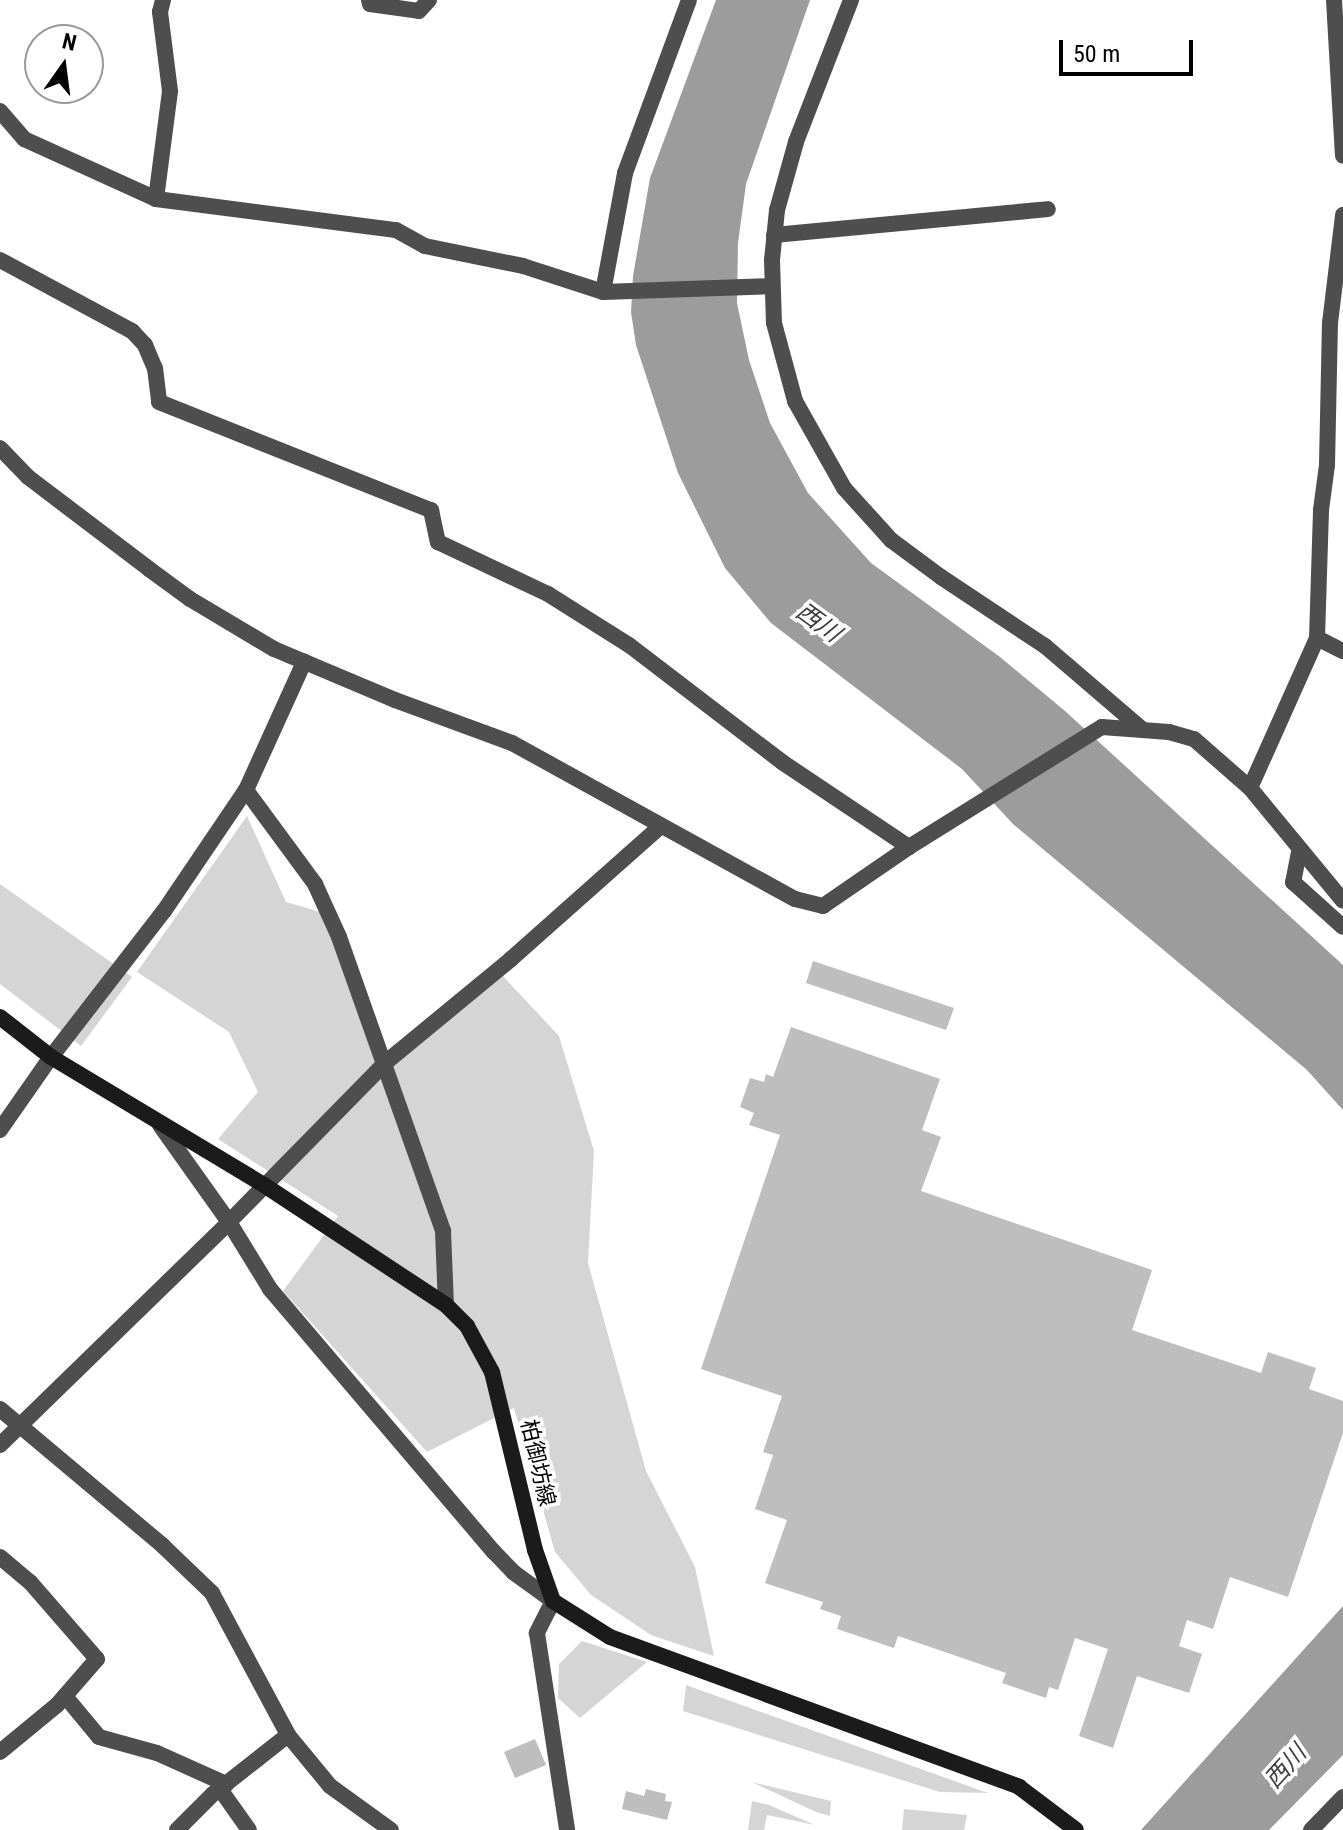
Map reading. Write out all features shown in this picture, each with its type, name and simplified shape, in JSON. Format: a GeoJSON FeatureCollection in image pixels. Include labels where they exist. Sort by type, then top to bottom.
{"type":"FeatureCollection","features":[{"type":"Feature","properties":{"kind":"main road","name":"柏御坊線"},"geometry":{"type":"LineString","coordinates":[[0,1017],[51,1057],[264,1185],[446,1305],[467,1326],[492,1372],[535,1550],[553,1601]]}},
{"type":"Feature","properties":{"kind":"main road"},"geometry":{"type":"LineString","coordinates":[[553,1601],[623,1642],[1019,1787],[1056,1824],[1076,1830]]}},
{"type":"Feature","properties":{"kind":"street"},"geometry":{"type":"LineString","coordinates":[[156,199],[170,91],[160,12],[163,0]]}},
{"type":"Feature","properties":{"kind":"street"},"geometry":{"type":"LineString","coordinates":[[369,0],[370,4],[419,11],[429,0]]}},
{"type":"Feature","properties":{"kind":"street"},"geometry":{"type":"LineString","coordinates":[[610,292],[625,173],[689,0]]}},
{"type":"Feature","properties":{"kind":"street"},"geometry":{"type":"LineString","coordinates":[[851,0],[792,154],[777,210],[772,286],[774,323],[795,401],[844,488],[891,540],[1045,646],[1142,729]]}},
{"type":"Feature","properties":{"kind":"street"},"geometry":{"type":"LineString","coordinates":[[1334,0],[1343,156]]}},
{"type":"Feature","properties":{"kind":"street"},"geometry":{"type":"LineString","coordinates":[[0,111],[24,139],[156,199],[396,230],[425,246],[523,266],[610,292],[772,286]]}},
{"type":"Feature","properties":{"kind":"street"},"geometry":{"type":"LineString","coordinates":[[774,235],[1048,209]]}},
{"type":"Feature","properties":{"kind":"street"},"geometry":{"type":"LineString","coordinates":[[1250,788],[1317,638],[1330,323],[1343,215]]}},
{"type":"Feature","properties":{"kind":"street"},"geometry":{"type":"LineString","coordinates":[[0,260],[132,331],[145,345],[155,368],[159,402],[431,510],[438,542],[548,594],[629,645],[782,762],[909,847]]}},
{"type":"Feature","properties":{"kind":"street"},"geometry":{"type":"LineString","coordinates":[[0,448],[28,477],[190,599],[274,649],[512,743],[795,899],[823,906],[965,811],[1102,727],[1142,729],[1194,739],[1250,788],[1299,852],[1343,901]]}},
{"type":"Feature","properties":{"kind":"street"},"geometry":{"type":"LineString","coordinates":[[1317,638],[1343,651]]}},
{"type":"Feature","properties":{"kind":"street"},"geometry":{"type":"LineString","coordinates":[[0,1130],[51,1057],[164,911],[246,790],[304,662]]}},
{"type":"Feature","properties":{"kind":"street"},"geometry":{"type":"LineString","coordinates":[[246,790],[315,884],[339,937],[443,1231],[446,1305]]}},
{"type":"Feature","properties":{"kind":"street"},"geometry":{"type":"LineString","coordinates":[[0,1445],[229,1222],[385,1063],[511,959],[661,826]]}},
{"type":"Feature","properties":{"kind":"street"},"geometry":{"type":"LineString","coordinates":[[1299,852],[1293,882],[1343,927]]}},
{"type":"Feature","properties":{"kind":"street"},"geometry":{"type":"LineString","coordinates":[[160,1125],[229,1222],[270,1289],[494,1552],[513,1572],[553,1601],[537,1633],[567,1830]]}},
{"type":"Feature","properties":{"kind":"street"},"geometry":{"type":"LineString","coordinates":[[0,1409],[163,1546],[212,1593],[288,1735],[330,1786],[391,1830]]}},
{"type":"Feature","properties":{"kind":"street"},"geometry":{"type":"LineString","coordinates":[[0,1557],[30,1582],[97,1659],[65,1696],[0,1752]]}},
{"type":"Feature","properties":{"kind":"street"},"geometry":{"type":"LineString","coordinates":[[65,1696],[99,1737],[157,1753],[223,1786],[249,1830]]}},
{"type":"Feature","properties":{"kind":"street"},"geometry":{"type":"LineString","coordinates":[[177,1830],[223,1786],[288,1735]]}},
{"type":"Feature","properties":{"kind":"street"},"geometry":{"type":"LineString","coordinates":[[1311,1830],[1343,1797]]}},
{"type":"Feature","properties":{"kind":"shaded area"},"geometry":{"type":"Polygon","coordinates":[[[247,816],[286,902],[324,913],[381,1077],[501,974],[559,1036],[594,1151],[588,1263],[646,1471],[695,1567],[714,1656],[651,1635],[591,1595],[555,1552],[514,1408],[427,1452],[283,1291],[338,1216],[218,1139],[258,1092],[229,1032],[137,972],[247,816]]]}},
{"type":"Feature","properties":{"kind":"shaded area"},"geometry":{"type":"Polygon","coordinates":[[[0,884],[132,977],[81,1046],[0,984],[0,884]]]}},
{"type":"Feature","properties":{"kind":"shaded area"},"geometry":{"type":"Polygon","coordinates":[[[582,1641],[647,1662],[580,1718],[558,1698],[559,1664],[582,1641]]]}},
{"type":"Feature","properties":{"kind":"shaded area"},"geometry":{"type":"Polygon","coordinates":[[[686,1685],[988,1793],[940,1792],[683,1711],[686,1685]]]}},
{"type":"Feature","properties":{"kind":"shaded area"},"geometry":{"type":"Polygon","coordinates":[[[752,1782],[831,1801],[830,1816],[816,1812],[752,1782]]]}},
{"type":"Feature","properties":{"kind":"shaded area"},"geometry":{"type":"Polygon","coordinates":[[[752,1801],[815,1825],[767,1815],[764,1830],[748,1830],[752,1801]]]}},
{"type":"Feature","properties":{"kind":"shaded area"},"geometry":{"type":"Polygon","coordinates":[[[904,1809],[967,1815],[964,1830],[902,1830],[904,1809]]]}},
{"type":"Feature","properties":{"kind":"water","name":"西川"},"geometry":{"type":"Polygon","coordinates":[[[716,0],[810,0],[746,184],[738,243],[737,303],[749,360],[770,423],[808,493],[871,563],[1000,657],[1065,711],[1343,965],[1343,1110],[1307,1070],[1013,824],[962,769],[771,623],[725,568],[678,473],[636,345],[631,312],[633,276],[650,178],[716,0]]]}},
{"type":"Feature","properties":{"kind":"water","name":"西川"},"geometry":{"type":"Polygon","coordinates":[[[1343,1606],[1343,1755],[1269,1830],[1141,1830],[1343,1606]]]}},
{"type":"Feature","properties":{"kind":"building"},"geometry":{"type":"Polygon","coordinates":[[[813,961],[954,1008],[946,1030],[806,983],[813,961]]]}},
{"type":"Feature","properties":{"kind":"building"},"geometry":{"type":"Polygon","coordinates":[[[791,1027],[940,1079],[922,1130],[941,1137],[921,1191],[1152,1270],[1132,1330],[1261,1373],[1268,1352],[1316,1368],[1309,1389],[1343,1401],[1343,1433],[1288,1597],[1230,1577],[1213,1629],[1187,1620],[1179,1646],[1202,1654],[1189,1693],[1137,1676],[1113,1748],[1079,1736],[1108,1649],[1075,1638],[1058,1690],[1049,1687],[1046,1698],[1002,1683],[1006,1673],[898,1636],[894,1648],[837,1629],[841,1616],[820,1609],[823,1602],[765,1583],[787,1520],[755,1509],[773,1455],[763,1452],[782,1396],[701,1369],[780,1135],[749,1125],[754,1113],[740,1107],[750,1078],[764,1082],[766,1074],[773,1077],[791,1027]]]}},
{"type":"Feature","properties":{"kind":"building"},"geometry":{"type":"Polygon","coordinates":[[[535,1739],[546,1765],[515,1778],[504,1752],[535,1739]]]}},
{"type":"Feature","properties":{"kind":"building"},"geometry":{"type":"Polygon","coordinates":[[[646,1789],[666,1794],[665,1801],[672,1802],[667,1820],[622,1809],[626,1791],[644,1796],[646,1789]]]}}]}
